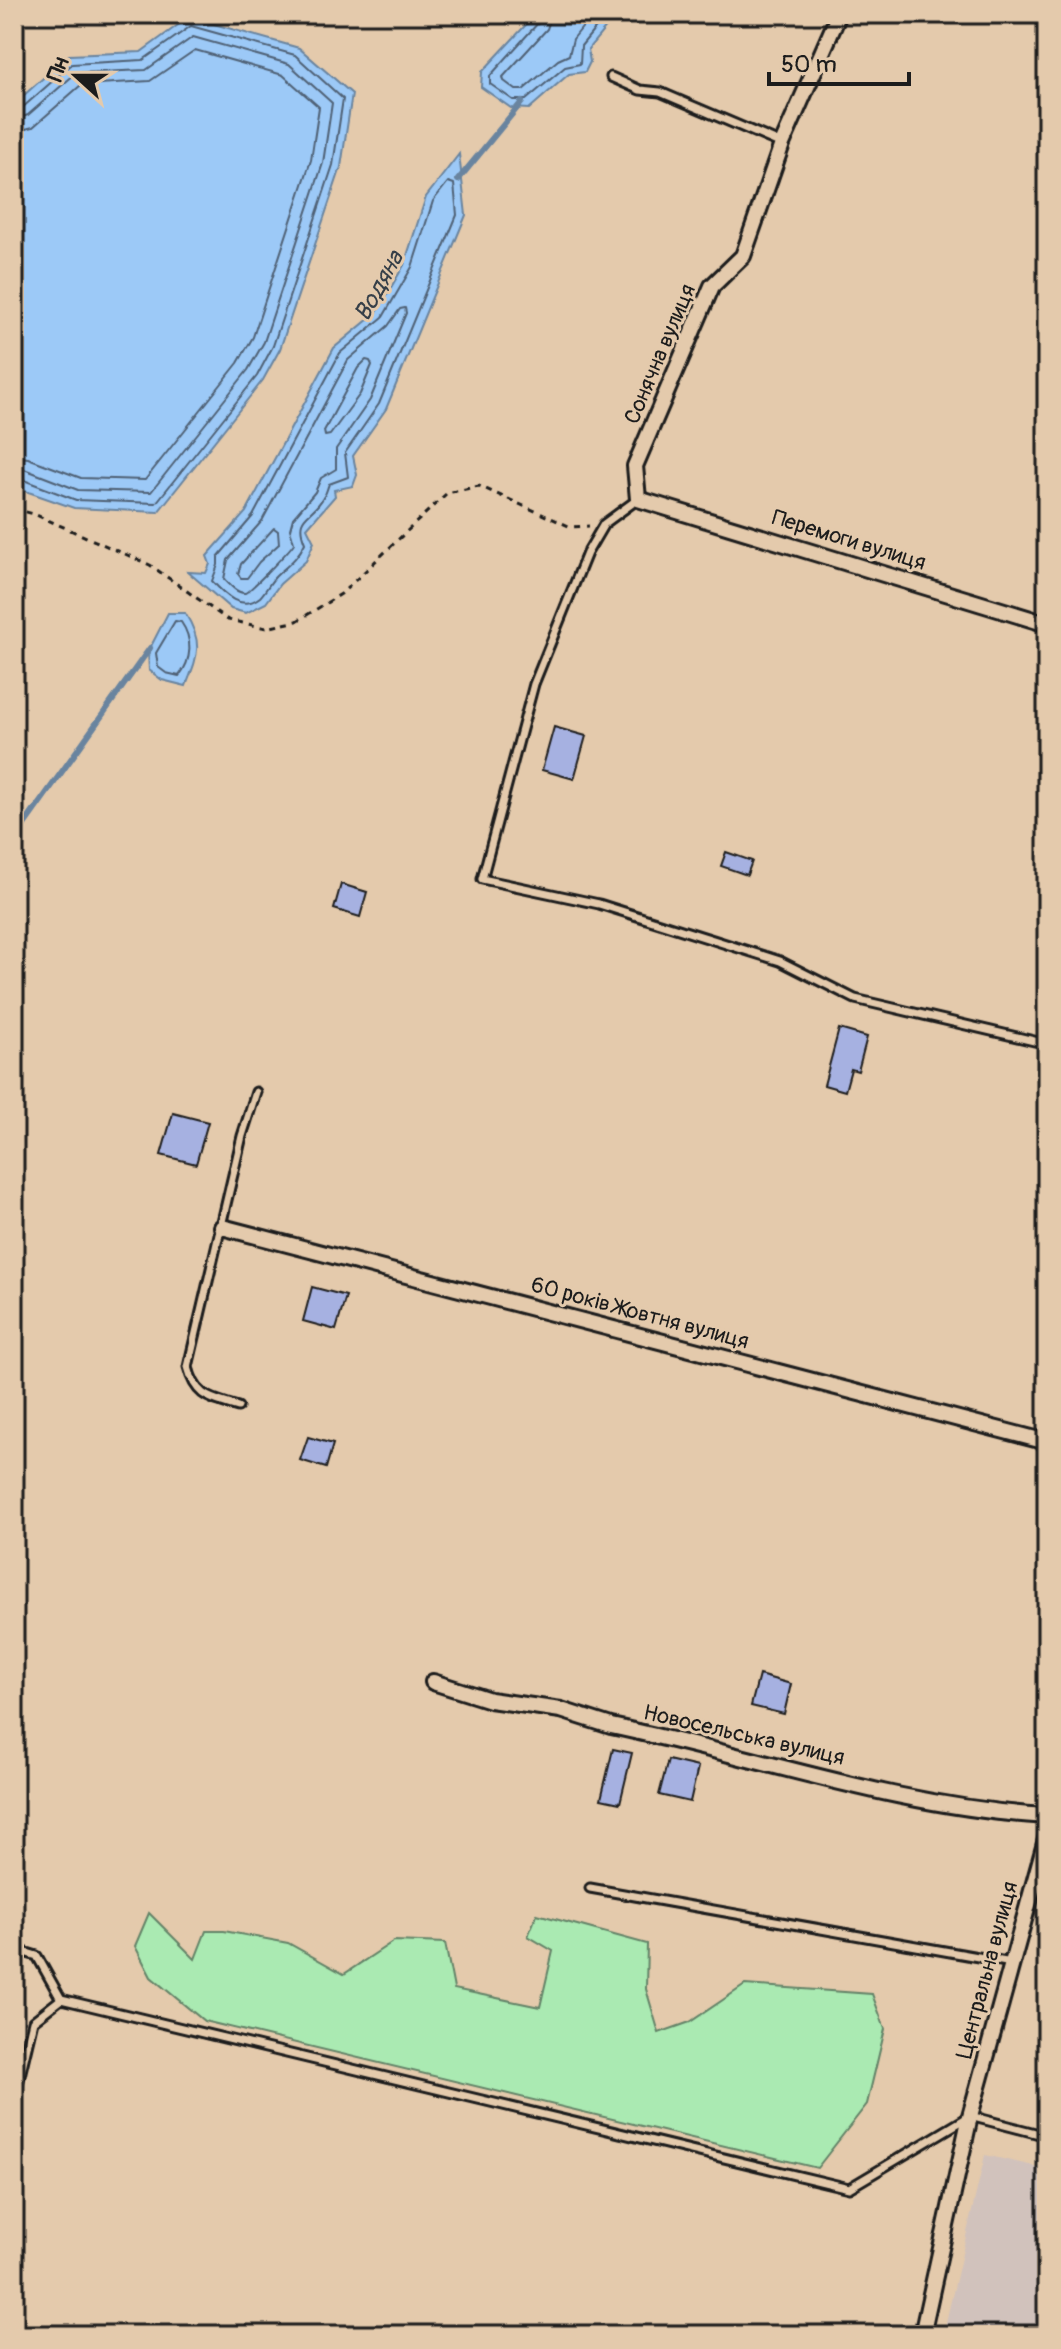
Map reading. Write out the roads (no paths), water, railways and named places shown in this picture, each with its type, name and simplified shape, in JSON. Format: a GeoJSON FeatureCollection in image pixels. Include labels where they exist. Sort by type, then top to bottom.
{"type":"FeatureCollection","features":[{"type":"Feature","properties":{"kind":"street","name":"Сонячна вулиця"},"geometry":{"type":"LineString","coordinates":[[638,499],[635,466],[712,286],[743,256],[782,144],[839,14]]}},
{"type":"Feature","properties":{"kind":"street","name":"Перемоги вулиця"},"geometry":{"type":"LineString","coordinates":[[638,499],[1047,624]]}},
{"type":"Feature","properties":{"kind":"street","name":"60 років Жовтня вулиця"},"geometry":{"type":"LineString","coordinates":[[222,1227],[1047,1442]]}},
{"type":"Feature","properties":{"kind":"street","name":"Новосельська вулиця"},"geometry":{"type":"LineString","coordinates":[[433,1682],[490,1700],[561,1710],[611,1726],[927,1802],[999,1813],[1047,1816]]}},
{"type":"Feature","properties":{"kind":"street","name":"Центральна вулиця"},"geometry":{"type":"LineString","coordinates":[[922,2335],[970,2116],[1047,1836]]}},
{"type":"Feature","properties":{"kind":"lane"},"geometry":{"type":"LineString","coordinates":[[611,77],[640,90],[660,92],[782,144]]}},
{"type":"Feature","properties":{"kind":"lane"},"geometry":{"type":"LineString","coordinates":[[638,499],[604,524],[587,553],[534,684],[482,879],[599,904],[780,961],[855,999],[1047,1044]]}},
{"type":"Feature","properties":{"kind":"lane"},"geometry":{"type":"LineString","coordinates":[[238,1407],[203,1396],[192,1382],[188,1367],[242,1136],[256,1092]]}},
{"type":"Feature","properties":{"kind":"lane"},"geometry":{"type":"LineString","coordinates":[[590,1888],[1012,1963]]}},
{"type":"Feature","properties":{"kind":"lane"},"geometry":{"type":"LineString","coordinates":[[14,1949],[37,1956],[61,1999],[849,2188],[970,2116],[1047,2136]]}},
{"type":"Feature","properties":{"kind":"lane"},"geometry":{"type":"LineString","coordinates":[[14,2101],[33,2021],[61,1999]]}},
{"type":"Feature","properties":{"kind":"water"},"geometry":{"type":"Polygon","coordinates":[[[536,14],[617,14],[588,49],[590,62],[585,72],[569,74],[529,109],[511,108],[481,87],[482,72],[536,14]]]}},
{"type":"Feature","properties":{"kind":"water"},"geometry":{"type":"Polygon","coordinates":[[[189,17],[299,48],[352,94],[341,167],[280,349],[263,380],[158,512],[74,508],[14,487],[14,104],[69,55],[141,52],[189,17]]]}},
{"type":"Feature","properties":{"kind":"water"},"geometry":{"type":"Polygon","coordinates":[[[459,154],[466,215],[386,409],[353,456],[357,475],[353,486],[334,490],[335,496],[307,528],[314,542],[306,561],[280,584],[266,603],[246,613],[231,609],[188,572],[206,573],[210,564],[207,556],[246,512],[334,348],[376,313],[404,265],[426,197],[459,154]]]}},
{"type":"Feature","properties":{"kind":"water"},"geometry":{"type":"Polygon","coordinates":[[[168,613],[185,613],[197,641],[196,657],[186,686],[162,680],[149,670],[148,652],[168,613]]]}},
{"type":"Feature","properties":{"kind":"waterway","name":"Водяна"},"geometry":{"type":"LineString","coordinates":[[458,180],[522,102]]}},
{"type":"Feature","properties":{"kind":"waterway","name":"Водяна"},"geometry":{"type":"LineString","coordinates":[[14,839],[150,648]]}}]}
